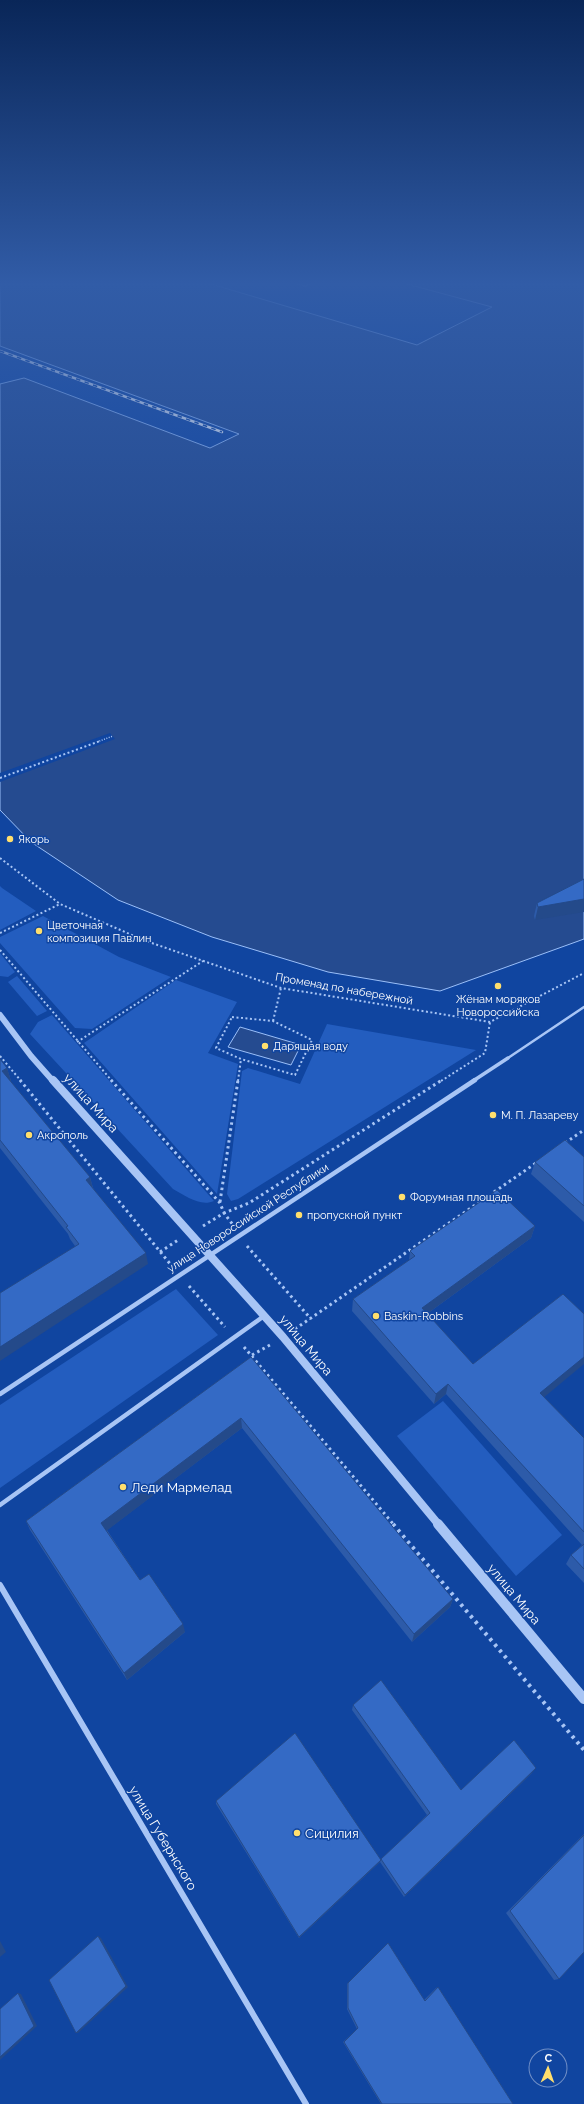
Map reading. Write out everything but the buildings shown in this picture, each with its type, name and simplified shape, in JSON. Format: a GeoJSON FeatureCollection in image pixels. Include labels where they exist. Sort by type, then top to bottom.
{"type":"FeatureCollection","features":[{"type":"Feature","properties":{"kind":"street","name":"улица Мира"},"geometry":{"type":"LineString","coordinates":[[0,1016],[32,1056],[283,1337],[584,1699]]}},
{"type":"Feature","properties":{"kind":"street","name":"улица Новороссийской Республики"},"geometry":{"type":"LineString","coordinates":[[0,1394],[508,1058]]}},
{"type":"Feature","properties":{"kind":"street"},"geometry":{"type":"LineString","coordinates":[[0,1505],[264,1316]]}},
{"type":"Feature","properties":{"kind":"street","name":"улица Губернского"},"geometry":{"type":"LineString","coordinates":[[0,1585],[306,2104]]}},
{"type":"Feature","properties":{"kind":"lane"},"geometry":{"type":"LineString","coordinates":[[508,1058],[584,1008]]}},
{"type":"Feature","properties":{"kind":"path"},"geometry":{"type":"LineString","coordinates":[[0,778],[113,736]]}},
{"type":"Feature","properties":{"kind":"path","name":"Променад по набережной"},"geometry":{"type":"LineString","coordinates":[[0,858],[60,904],[146,941],[281,988],[490,1022]]}},
{"type":"Feature","properties":{"kind":"path"},"geometry":{"type":"LineString","coordinates":[[0,933],[60,904]]}},
{"type":"Feature","properties":{"kind":"path"},"geometry":{"type":"LineString","coordinates":[[0,950],[77,1042],[220,1203],[224,1213],[247,1245],[311,1319]]}},
{"type":"Feature","properties":{"kind":"path"},"geometry":{"type":"LineString","coordinates":[[77,1042],[203,961]]}},
{"type":"Feature","properties":{"kind":"path"},"geometry":{"type":"LineString","coordinates":[[160,1252],[224,1213],[249,1203],[485,1053],[490,1022],[584,973]]}},
{"type":"Feature","properties":{"kind":"path"},"geometry":{"type":"LineString","coordinates":[[273,1021],[281,988]]}},
{"type":"Feature","properties":{"kind":"path"},"geometry":{"type":"LineString","coordinates":[[232,1017],[273,1021],[312,1040],[295,1075],[242,1059],[216,1048],[232,1017]]}},
{"type":"Feature","properties":{"kind":"path"},"geometry":{"type":"LineString","coordinates":[[0,1056],[179,1275],[252,1355],[584,1750]]}},
{"type":"Feature","properties":{"kind":"path"},"geometry":{"type":"LineString","coordinates":[[220,1203],[242,1059]]}},
{"type":"Feature","properties":{"kind":"path"},"geometry":{"type":"LineString","coordinates":[[558,1148],[584,1130]]}},
{"type":"Feature","properties":{"kind":"path"},"geometry":{"type":"LineString","coordinates":[[493,1193],[538,1162]]}},
{"type":"Feature","properties":{"kind":"path"},"geometry":{"type":"LineString","coordinates":[[252,1355],[311,1319],[486,1198]]}},
{"type":"Feature","properties":{"kind":"shaded area"},"geometry":{"type":"Polygon","coordinates":[[[7,382],[35,382],[210,448],[239,434],[98,382],[584,382],[584,939],[440,991],[328,972],[212,937],[118,900],[31,842],[0,810],[0,384],[7,382]]]}},
{"type":"Feature","properties":{"kind":"shaded area"},"geometry":{"type":"Polygon","coordinates":[[[0,886],[36,911],[0,930],[0,886]]]}},
{"type":"Feature","properties":{"kind":"shaded area"},"geometry":{"type":"Polygon","coordinates":[[[43,916],[119,957],[171,977],[92,1029],[75,1028],[0,943],[0,937],[43,916]]]}},
{"type":"Feature","properties":{"kind":"shaded area"},"geometry":{"type":"Polygon","coordinates":[[[0,953],[15,972],[8,977],[0,976],[0,953]]]}},
{"type":"Feature","properties":{"kind":"shaded area"},"geometry":{"type":"Polygon","coordinates":[[[17,976],[47,1011],[37,1016],[8,982],[17,976]]]}},
{"type":"Feature","properties":{"kind":"shaded area"},"geometry":{"type":"Polygon","coordinates":[[[176,980],[237,1002],[208,1053],[238,1064],[217,1194],[84,1043],[176,980]]]}},
{"type":"Feature","properties":{"kind":"shaded area"},"geometry":{"type":"Polygon","coordinates":[[[52,1015],[214,1201],[204,1203],[198,1202],[173,1189],[30,1034],[38,1022],[52,1015]]]}},
{"type":"Feature","properties":{"kind":"shaded area"},"geometry":{"type":"Polygon","coordinates":[[[327,1024],[476,1050],[238,1199],[231,1201],[227,1194],[242,1071],[248,1068],[300,1084],[327,1024]]]}},
{"type":"Feature","properties":{"kind":"shaded area","name":"Дарящая воду"},"geometry":{"type":"Polygon","coordinates":[[[240,1027],[301,1045],[291,1065],[228,1047],[240,1027]]]}},
{"type":"Feature","properties":{"kind":"shaded area"},"geometry":{"type":"Polygon","coordinates":[[[176,1289],[218,1335],[0,1488],[0,1405],[176,1289]]]}},
{"type":"Feature","properties":{"kind":"shaded area"},"geometry":{"type":"Polygon","coordinates":[[[443,1401],[562,1535],[516,1576],[397,1436],[443,1401]]]}},
{"type":"Feature","properties":{"kind":"pier"},"geometry":{"type":"Polygon","coordinates":[[[110,733],[115,739],[0,782],[0,773],[110,733]]]}},
{"type":"Feature","properties":{"kind":"railway"},"geometry":{"type":"LineString","coordinates":[[85,382],[222,432]]}},
{"type":"Feature","properties":{"kind":"place","name":"Якорь"},"geometry":{"type":"Point","coordinates":[10,839]}},
{"type":"Feature","properties":{"kind":"place","name":"Цветочная композиция Павлин"},"geometry":{"type":"Point","coordinates":[39,931]}},
{"type":"Feature","properties":{"kind":"place","name":"Жёнам моряков Новороссийска"},"geometry":{"type":"Point","coordinates":[498,986]}},
{"type":"Feature","properties":{"kind":"place","name":"Дарящая воду"},"geometry":{"type":"Point","coordinates":[265,1046]}},
{"type":"Feature","properties":{"kind":"place","name":"М. П. Лазареву"},"geometry":{"type":"Point","coordinates":[493,1115]}},
{"type":"Feature","properties":{"kind":"place","name":"Акрополь"},"geometry":{"type":"Point","coordinates":[29,1135]}},
{"type":"Feature","properties":{"kind":"place","name":"Форумная площадь"},"geometry":{"type":"Point","coordinates":[402,1197]}},
{"type":"Feature","properties":{"kind":"place","name":"пропускной пункт"},"geometry":{"type":"Point","coordinates":[299,1215]}},
{"type":"Feature","properties":{"kind":"place","name":"Baskin-Robbins"},"geometry":{"type":"Point","coordinates":[376,1316]}},
{"type":"Feature","properties":{"kind":"place","name":"Леди Мармелад"},"geometry":{"type":"Point","coordinates":[123,1487]}},
{"type":"Feature","properties":{"kind":"place","name":"Сицилия"},"geometry":{"type":"Point","coordinates":[297,1833]}}]}
